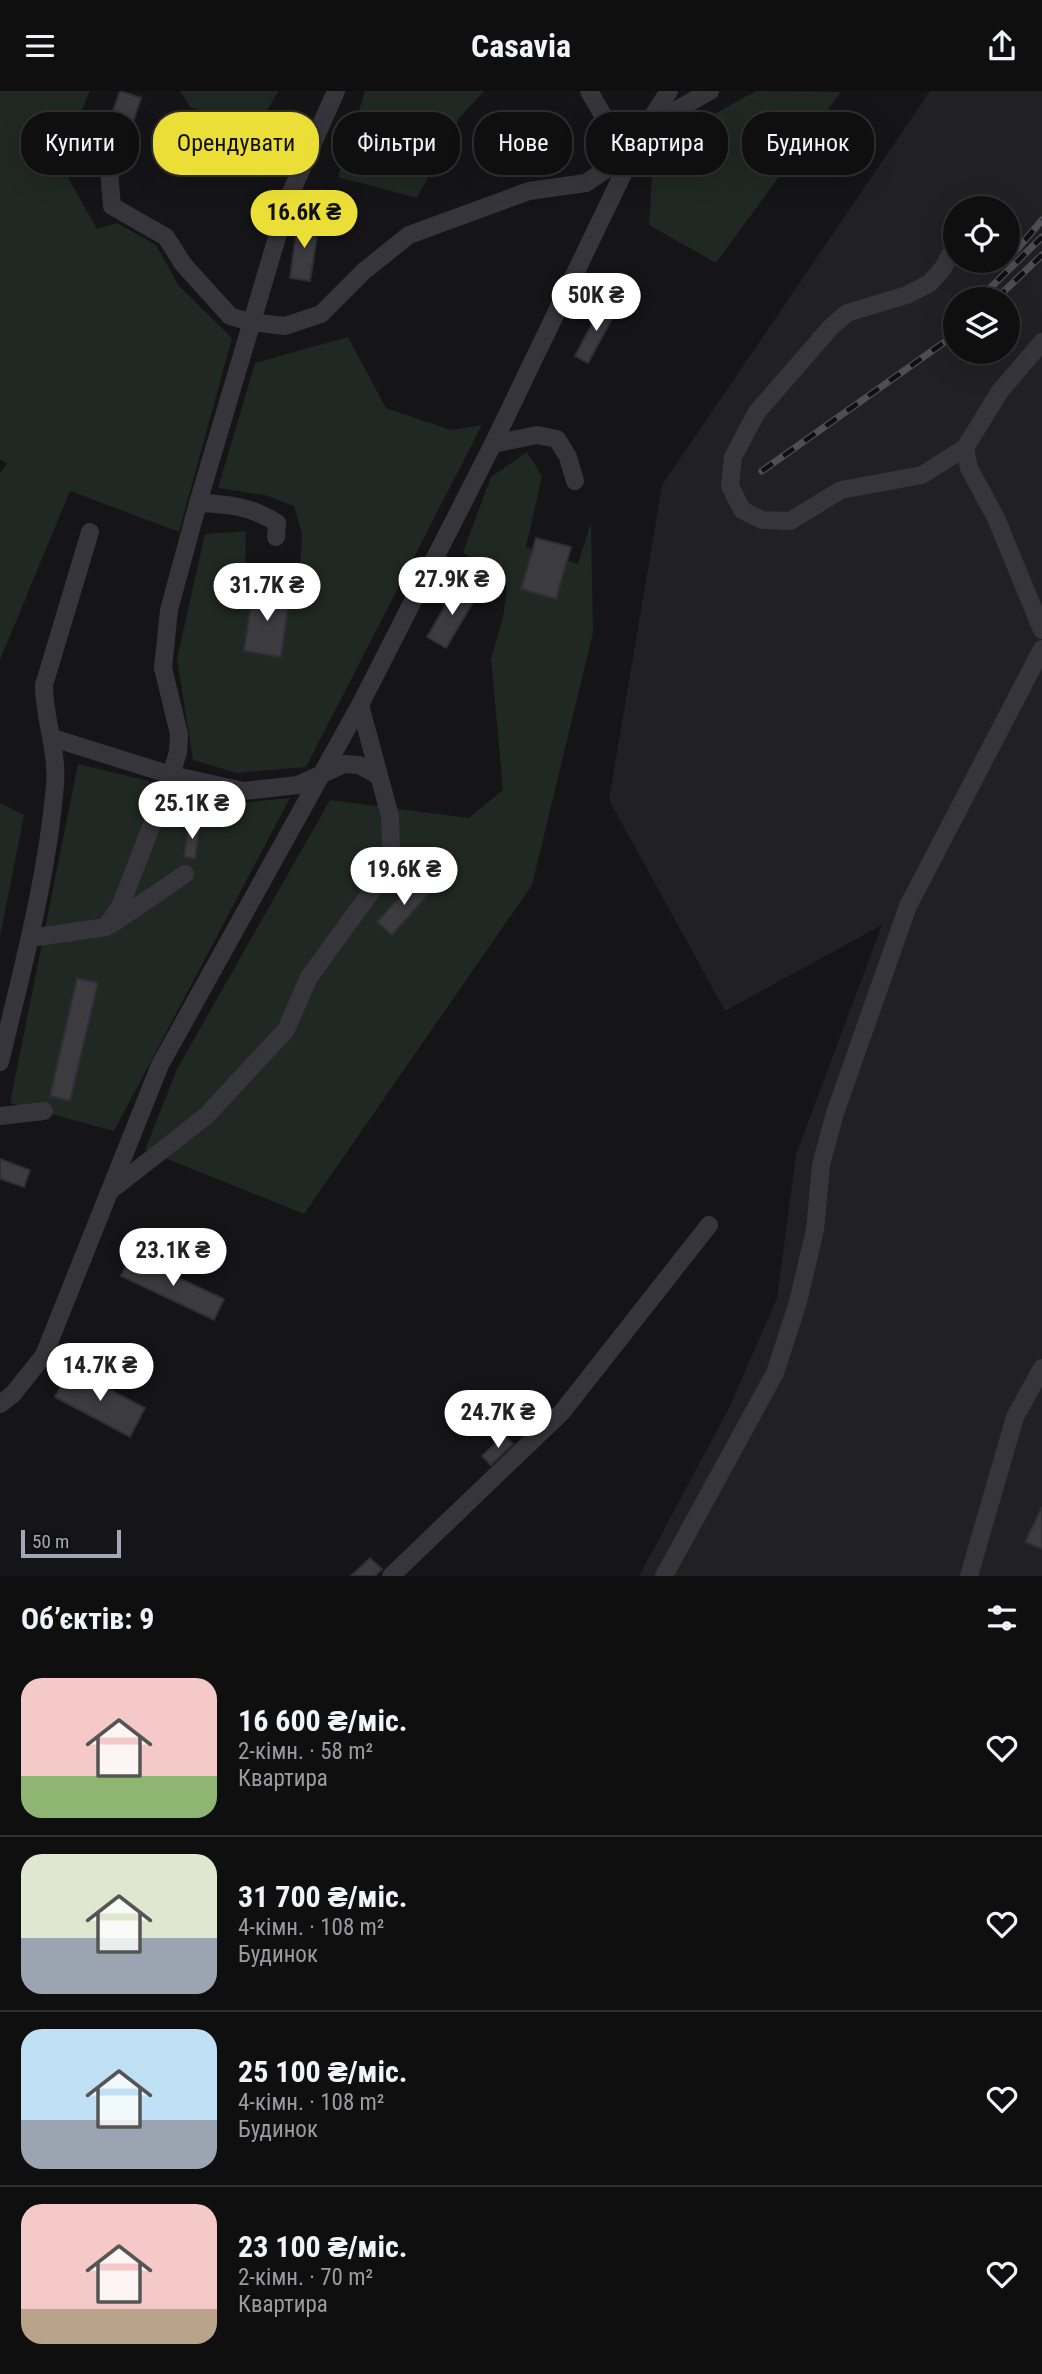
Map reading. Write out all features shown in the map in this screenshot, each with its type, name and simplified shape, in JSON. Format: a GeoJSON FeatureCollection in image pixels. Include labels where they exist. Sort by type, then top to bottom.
{"type":"FeatureCollection","features":[{"type":"Feature","properties":{"kind":"lane"},"geometry":{"type":"LineString","coordinates":[[106,927],[120,907],[172,775],[178,752],[178,734],[166,681],[164,657],[169,610],[198,503],[289,197],[336,91]]}},
{"type":"Feature","properties":{"kind":"lane"},"geometry":{"type":"LineString","coordinates":[[589,91],[601,112]]}},
{"type":"Feature","properties":{"kind":"lane"},"geometry":{"type":"LineString","coordinates":[[655,112],[669,91]]}},
{"type":"Feature","properties":{"kind":"lane"},"geometry":{"type":"LineString","coordinates":[[673,112],[710,91]]}},
{"type":"Feature","properties":{"kind":"lane"},"geometry":{"type":"LineString","coordinates":[[109,175],[112,206],[166,237],[210,297],[230,316],[250,322],[285,326],[321,314],[364,271],[409,235],[529,191],[586,183],[598,175]]}},
{"type":"Feature","properties":{"kind":"lane"},"geometry":{"type":"LineString","coordinates":[[0,1404],[13,1394],[44,1355],[160,1065],[360,705],[493,443],[622,175]]}},
{"type":"Feature","properties":{"kind":"lane"},"geometry":{"type":"LineString","coordinates":[[943,264],[930,283],[906,295],[847,313],[831,327],[746,427],[733,457],[730,486],[742,510],[762,520],[790,521],[841,490],[922,475],[965,448],[1000,391],[1042,342]]}},
{"type":"Feature","properties":{"kind":"lane"},"geometry":{"type":"LineString","coordinates":[[493,443],[537,435],[557,439],[568,457],[575,481]]}},
{"type":"Feature","properties":{"kind":"lane"},"geometry":{"type":"LineString","coordinates":[[965,448],[969,468],[996,518],[1042,630]]}},
{"type":"Feature","properties":{"kind":"lane"},"geometry":{"type":"LineString","coordinates":[[198,503],[232,504],[258,510],[277,523],[276,537]]}},
{"type":"Feature","properties":{"kind":"lane"},"geometry":{"type":"LineString","coordinates":[[0,1062],[30,938],[55,785],[53,738],[44,709],[44,685],[90,532]]}},
{"type":"Feature","properties":{"kind":"lane"},"geometry":{"type":"LineString","coordinates":[[664,1576],[775,1373],[798,1302],[814,1230],[821,1165],[835,1113],[908,906],[1042,649]]}},
{"type":"Feature","properties":{"kind":"lane"},"geometry":{"type":"LineString","coordinates":[[109,1191],[206,1116],[286,1030],[309,977],[382,877],[391,847],[390,816],[376,774],[360,705]]}},
{"type":"Feature","properties":{"kind":"lane"},"geometry":{"type":"LineString","coordinates":[[53,738],[172,775],[244,791],[298,786],[344,764],[359,765],[376,774]]}},
{"type":"Feature","properties":{"kind":"lane"},"geometry":{"type":"LineString","coordinates":[[30,938],[106,927],[184,874]]}},
{"type":"Feature","properties":{"kind":"lane"},"geometry":{"type":"LineString","coordinates":[[0,1116],[44,1111]]}},
{"type":"Feature","properties":{"kind":"lane"},"geometry":{"type":"LineString","coordinates":[[391,1576],[562,1412],[709,1225]]}},
{"type":"Feature","properties":{"kind":"lane"},"geometry":{"type":"LineString","coordinates":[[970,1576],[1015,1416],[1042,1368]]}},
{"type":"Feature","properties":{"kind":"shaded area"},"geometry":{"type":"Polygon","coordinates":[[[0,91],[90,91],[81,112],[21,112],[21,175],[67,175],[97,229],[117,223],[156,245],[179,286],[232,338],[179,532],[70,491],[0,660],[0,474],[7,463],[0,460],[0,91]]]}},
{"type":"Feature","properties":{"kind":"shaded area"},"geometry":{"type":"Polygon","coordinates":[[[180,91],[279,91],[266,112],[204,112],[190,107],[180,91]]]}},
{"type":"Feature","properties":{"kind":"shaded area"},"geometry":{"type":"Polygon","coordinates":[[[365,91],[484,91],[460,117],[460,112],[358,112],[365,91]]]}},
{"type":"Feature","properties":{"kind":"shaded area"},"geometry":{"type":"Polygon","coordinates":[[[756,91],[841,92],[826,112],[742,112],[742,175],[780,175],[716,263],[649,225],[652,175],[728,175],[728,112],[718,112],[756,91]]]}},
{"type":"Feature","properties":{"kind":"shaded area"},"geometry":{"type":"Polygon","coordinates":[[[930,91],[1042,91],[1042,1576],[639,1576],[730,1406],[777,1298],[796,1154],[882,925],[725,1011],[609,800],[662,485],[930,91]]]}},
{"type":"Feature","properties":{"kind":"shaded area"},"geometry":{"type":"Polygon","coordinates":[[[339,175],[429,175],[417,198],[339,175]]]}},
{"type":"Feature","properties":{"kind":"shaded area"},"geometry":{"type":"Polygon","coordinates":[[[348,337],[386,408],[451,430],[482,425],[306,767],[237,773],[193,760],[177,659],[205,534],[246,531],[245,583],[299,589],[302,534],[294,506],[265,495],[218,488],[255,363],[348,337]]]}},
{"type":"Feature","properties":{"kind":"shaded area"},"geometry":{"type":"Polygon","coordinates":[[[527,452],[542,476],[526,547],[578,564],[591,522],[593,633],[532,885],[304,1214],[145,1150],[177,1069],[330,800],[469,818],[503,790],[491,659],[503,618],[507,587],[463,552],[491,477],[527,452]]]}},
{"type":"Feature","properties":{"kind":"shaded area"},"geometry":{"type":"Polygon","coordinates":[[[78,764],[240,803],[290,798],[114,1131],[10,1103],[78,764]]]}},
{"type":"Feature","properties":{"kind":"shaded area"},"geometry":{"type":"Polygon","coordinates":[[[0,803],[24,815],[0,937],[0,803]]]}},
{"type":"Feature","properties":{"kind":"building"},"geometry":{"type":"Polygon","coordinates":[[[120,91],[141,98],[136,112],[113,112],[120,91]]]}},
{"type":"Feature","properties":{"kind":"building"},"geometry":{"type":"Polygon","coordinates":[[[298,220],[319,223],[310,281],[290,278],[298,220]]]}},
{"type":"Feature","properties":{"kind":"building"},"geometry":{"type":"Polygon","coordinates":[[[603,303],[617,310],[588,363],[575,356],[603,303]]]}},
{"type":"Feature","properties":{"kind":"building"},"geometry":{"type":"Polygon","coordinates":[[[536,538],[571,547],[556,599],[521,589],[536,538]]]}},
{"type":"Feature","properties":{"kind":"building"},"geometry":{"type":"Polygon","coordinates":[[[457,586],[476,597],[446,648],[427,637],[457,586]]]}},
{"type":"Feature","properties":{"kind":"building"},"geometry":{"type":"Polygon","coordinates":[[[253,590],[290,595],[281,657],[244,651],[253,590]]]}},
{"type":"Feature","properties":{"kind":"building"},"geometry":{"type":"Polygon","coordinates":[[[189,824],[200,825],[195,859],[184,857],[189,824]]]}},
{"type":"Feature","properties":{"kind":"building"},"geometry":{"type":"Polygon","coordinates":[[[416,879],[430,892],[392,935],[377,922],[416,879]]]}},
{"type":"Feature","properties":{"kind":"building"},"geometry":{"type":"Polygon","coordinates":[[[77,978],[98,983],[70,1101],[50,1096],[77,978]]]}},
{"type":"Feature","properties":{"kind":"building"},"geometry":{"type":"Polygon","coordinates":[[[0,1159],[30,1170],[24,1187],[0,1179],[0,1159]]]}},
{"type":"Feature","properties":{"kind":"building"},"geometry":{"type":"Polygon","coordinates":[[[131,1256],[224,1299],[214,1320],[121,1276],[131,1256]]]}},
{"type":"Feature","properties":{"kind":"building"},"geometry":{"type":"Polygon","coordinates":[[[70,1369],[145,1408],[130,1437],[55,1397],[70,1369]]]}},
{"type":"Feature","properties":{"kind":"building"},"geometry":{"type":"Polygon","coordinates":[[[504,1435],[513,1444],[491,1465],[482,1456],[504,1435]]]}},
{"type":"Feature","properties":{"kind":"building"},"geometry":{"type":"Polygon","coordinates":[[[1042,1507],[1042,1549],[1025,1542],[1042,1507]]]}},
{"type":"Feature","properties":{"kind":"building"},"geometry":{"type":"Polygon","coordinates":[[[370,1558],[382,1569],[375,1576],[351,1576],[370,1558]]]}},
{"type":"Feature","properties":{"kind":"railway"},"geometry":{"type":"LineString","coordinates":[[1020,246],[1042,220]]}},
{"type":"Feature","properties":{"kind":"railway"},"geometry":{"type":"LineString","coordinates":[[991,287],[1042,237]]}},
{"type":"Feature","properties":{"kind":"railway"},"geometry":{"type":"LineString","coordinates":[[1009,287],[1042,255]]}},
{"type":"Feature","properties":{"kind":"railway"},"geometry":{"type":"LineString","coordinates":[[762,471],[943,343]]}}]}
